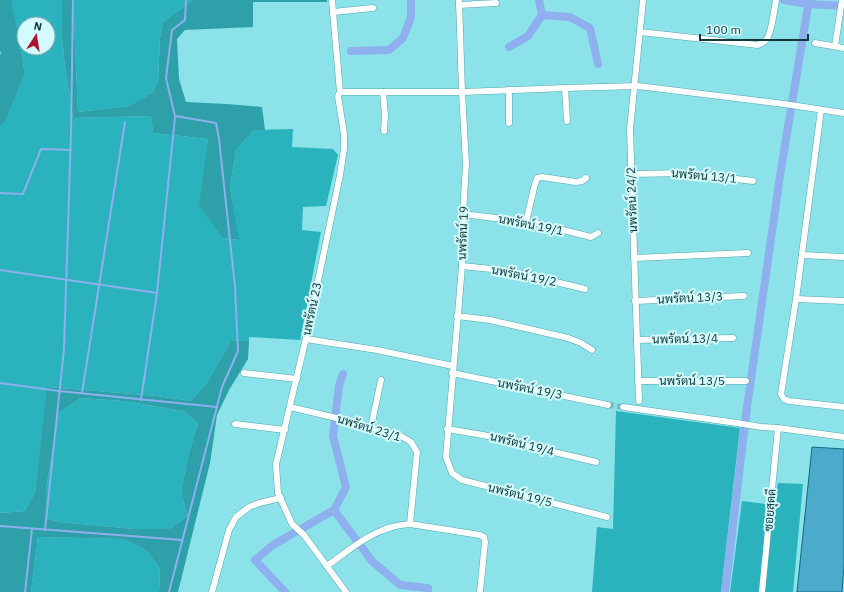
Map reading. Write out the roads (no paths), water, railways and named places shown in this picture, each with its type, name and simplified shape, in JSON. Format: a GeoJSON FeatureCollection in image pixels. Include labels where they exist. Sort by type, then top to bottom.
{"type":"FeatureCollection","features":[{"type":"Feature","properties":{"kind":"street","name":"นพรัตน์ 23"},"geometry":{"type":"LineString","coordinates":[[327,566],[304,535],[292,524],[278,493],[276,464],[306,339],[340,176],[344,149],[344,134],[338,96],[340,92],[332,0]]}},
{"type":"Feature","properties":{"kind":"street","name":"นพรัตน์ 24/2"},"geometry":{"type":"LineString","coordinates":[[639,401],[630,129],[643,0]]}},
{"type":"Feature","properties":{"kind":"street"},"geometry":{"type":"LineString","coordinates":[[835,46],[842,0]]}},
{"type":"Feature","properties":{"kind":"street"},"geometry":{"type":"LineString","coordinates":[[459,2],[496,3]]}},
{"type":"Feature","properties":{"kind":"street","name":"นพรัตน์ 19"},"geometry":{"type":"LineString","coordinates":[[446,457],[447,429],[462,266],[466,164],[459,2]]}},
{"type":"Feature","properties":{"kind":"street"},"geometry":{"type":"LineString","coordinates":[[640,32],[758,44],[767,39],[775,3]]}},
{"type":"Feature","properties":{"kind":"street"},"geometry":{"type":"LineString","coordinates":[[333,12],[374,8]]}},
{"type":"Feature","properties":{"kind":"street"},"geometry":{"type":"LineString","coordinates":[[815,43],[844,48]]}},
{"type":"Feature","properties":{"kind":"street"},"geometry":{"type":"LineString","coordinates":[[340,92],[462,92],[634,86],[784,104],[844,113]]}},
{"type":"Feature","properties":{"kind":"street"},"geometry":{"type":"LineString","coordinates":[[565,88],[567,121]]}},
{"type":"Feature","properties":{"kind":"street"},"geometry":{"type":"LineString","coordinates":[[509,90],[509,123]]}},
{"type":"Feature","properties":{"kind":"street"},"geometry":{"type":"LineString","coordinates":[[384,92],[384,131]]}},
{"type":"Feature","properties":{"kind":"street"},"geometry":{"type":"LineString","coordinates":[[821,110],[796,299],[781,394],[784,399],[789,401],[844,407]]}},
{"type":"Feature","properties":{"kind":"street","name":"นพรัตน์ 13/1"},"geometry":{"type":"LineString","coordinates":[[631,174],[686,173],[753,181]]}},
{"type":"Feature","properties":{"kind":"street"},"geometry":{"type":"LineString","coordinates":[[526,222],[537,178],[542,177],[576,182],[582,181],[586,178]]}},
{"type":"Feature","properties":{"kind":"street","name":"นพรัตน์ 19/1"},"geometry":{"type":"LineString","coordinates":[[463,214],[526,222],[591,237],[598,233]]}},
{"type":"Feature","properties":{"kind":"street"},"geometry":{"type":"LineString","coordinates":[[634,258],[748,253]]}},
{"type":"Feature","properties":{"kind":"street"},"geometry":{"type":"LineString","coordinates":[[802,254],[844,257]]}},
{"type":"Feature","properties":{"kind":"street","name":"นพรัตน์ 19/2"},"geometry":{"type":"LineString","coordinates":[[462,266],[502,270],[585,289]]}},
{"type":"Feature","properties":{"kind":"street","name":"นพรัตน์ 13/3"},"geometry":{"type":"LineString","coordinates":[[635,301],[744,296]]}},
{"type":"Feature","properties":{"kind":"street"},"geometry":{"type":"LineString","coordinates":[[796,299],[844,301]]}},
{"type":"Feature","properties":{"kind":"street"},"geometry":{"type":"LineString","coordinates":[[457,316],[490,320],[568,338],[581,343],[592,350]]}},
{"type":"Feature","properties":{"kind":"street","name":"นพรัตน์ 13/4"},"geometry":{"type":"LineString","coordinates":[[636,340],[733,338]]}},
{"type":"Feature","properties":{"kind":"street"},"geometry":{"type":"LineString","coordinates":[[306,339],[377,350],[453,366]]}},
{"type":"Feature","properties":{"kind":"street"},"geometry":{"type":"LineString","coordinates":[[244,373],[297,378]]}},
{"type":"Feature","properties":{"kind":"street","name":"นพรัตน์ 19/3"},"geometry":{"type":"LineString","coordinates":[[452,373],[608,405]]}},
{"type":"Feature","properties":{"kind":"street"},"geometry":{"type":"LineString","coordinates":[[371,427],[382,380]]}},
{"type":"Feature","properties":{"kind":"street","name":"นพรัตน์ 13/5"},"geometry":{"type":"LineString","coordinates":[[638,381],[746,381]]}},
{"type":"Feature","properties":{"kind":"street","name":"นพรัตน์ 23/1"},"geometry":{"type":"LineString","coordinates":[[290,407],[371,427],[401,436],[411,442],[417,452],[410,524]]}},
{"type":"Feature","properties":{"kind":"street"},"geometry":{"type":"LineString","coordinates":[[623,407],[761,427],[844,437]]}},
{"type":"Feature","properties":{"kind":"street"},"geometry":{"type":"LineString","coordinates":[[235,424],[285,430]]}},
{"type":"Feature","properties":{"kind":"street","name":"ซอยสุดดี"},"geometry":{"type":"LineString","coordinates":[[762,592],[778,428]]}},
{"type":"Feature","properties":{"kind":"street","name":"นพรัตน์ 19/4"},"geometry":{"type":"LineString","coordinates":[[447,429],[483,435],[596,462]]}},
{"type":"Feature","properties":{"kind":"street","name":"นพรัตน์ 19/5"},"geometry":{"type":"LineString","coordinates":[[446,457],[452,473],[462,480],[607,518]]}},
{"type":"Feature","properties":{"kind":"street"},"geometry":{"type":"LineString","coordinates":[[212,592],[229,530],[236,517],[249,507],[281,498]]}},
{"type":"Feature","properties":{"kind":"street"},"geometry":{"type":"LineString","coordinates":[[346,592],[327,566],[369,536],[388,528],[410,524],[480,535],[484,538],[485,542],[480,592]]}},
{"type":"Feature","properties":{"kind":"waterway"},"geometry":{"type":"LineString","coordinates":[[45,530],[64,349],[71,133],[73,0]]}},
{"type":"Feature","properties":{"kind":"waterway"},"geometry":{"type":"LineString","coordinates":[[169,592],[222,387],[238,351],[235,287],[216,123],[175,116],[166,78],[172,30],[185,20],[186,0]]}},
{"type":"Feature","properties":{"kind":"waterway"},"geometry":{"type":"LineString","coordinates":[[351,51],[389,50],[403,38],[411,17],[411,0]]}},
{"type":"Feature","properties":{"kind":"waterway"},"geometry":{"type":"LineString","coordinates":[[509,47],[528,36],[542,15],[539,0]]}},
{"type":"Feature","properties":{"kind":"waterway"},"geometry":{"type":"LineString","coordinates":[[784,0],[808,4],[844,6]]}},
{"type":"Feature","properties":{"kind":"waterway"},"geometry":{"type":"LineString","coordinates":[[725,592],[747,407],[781,169],[809,0]]}},
{"type":"Feature","properties":{"kind":"waterway"},"geometry":{"type":"LineString","coordinates":[[542,15],[570,17],[590,28],[598,64]]}},
{"type":"Feature","properties":{"kind":"waterway"},"geometry":{"type":"LineString","coordinates":[[157,293],[175,117]]}},
{"type":"Feature","properties":{"kind":"waterway"},"geometry":{"type":"LineString","coordinates":[[82,393],[125,122]]}},
{"type":"Feature","properties":{"kind":"waterway"},"geometry":{"type":"LineString","coordinates":[[0,193],[23,194],[41,149],[71,150]]}},
{"type":"Feature","properties":{"kind":"waterway"},"geometry":{"type":"LineString","coordinates":[[0,270],[157,293],[141,400]]}},
{"type":"Feature","properties":{"kind":"waterway"},"geometry":{"type":"LineString","coordinates":[[285,592],[255,560],[273,545],[334,510],[346,487],[333,436],[339,386],[343,374]]}},
{"type":"Feature","properties":{"kind":"waterway"},"geometry":{"type":"LineString","coordinates":[[0,383],[59,391],[217,407]]}},
{"type":"Feature","properties":{"kind":"waterway"},"geometry":{"type":"LineString","coordinates":[[334,510],[372,561],[400,585],[428,588],[428,592]]}},
{"type":"Feature","properties":{"kind":"waterway"},"geometry":{"type":"LineString","coordinates":[[0,526],[182,540]]}},
{"type":"Feature","properties":{"kind":"waterway"},"geometry":{"type":"LineString","coordinates":[[25,592],[32,529]]}},
{"type":"Feature","properties":{"kind":"tunnel"},"geometry":{"type":"LineString","coordinates":[[608,405],[623,407]]}}]}
